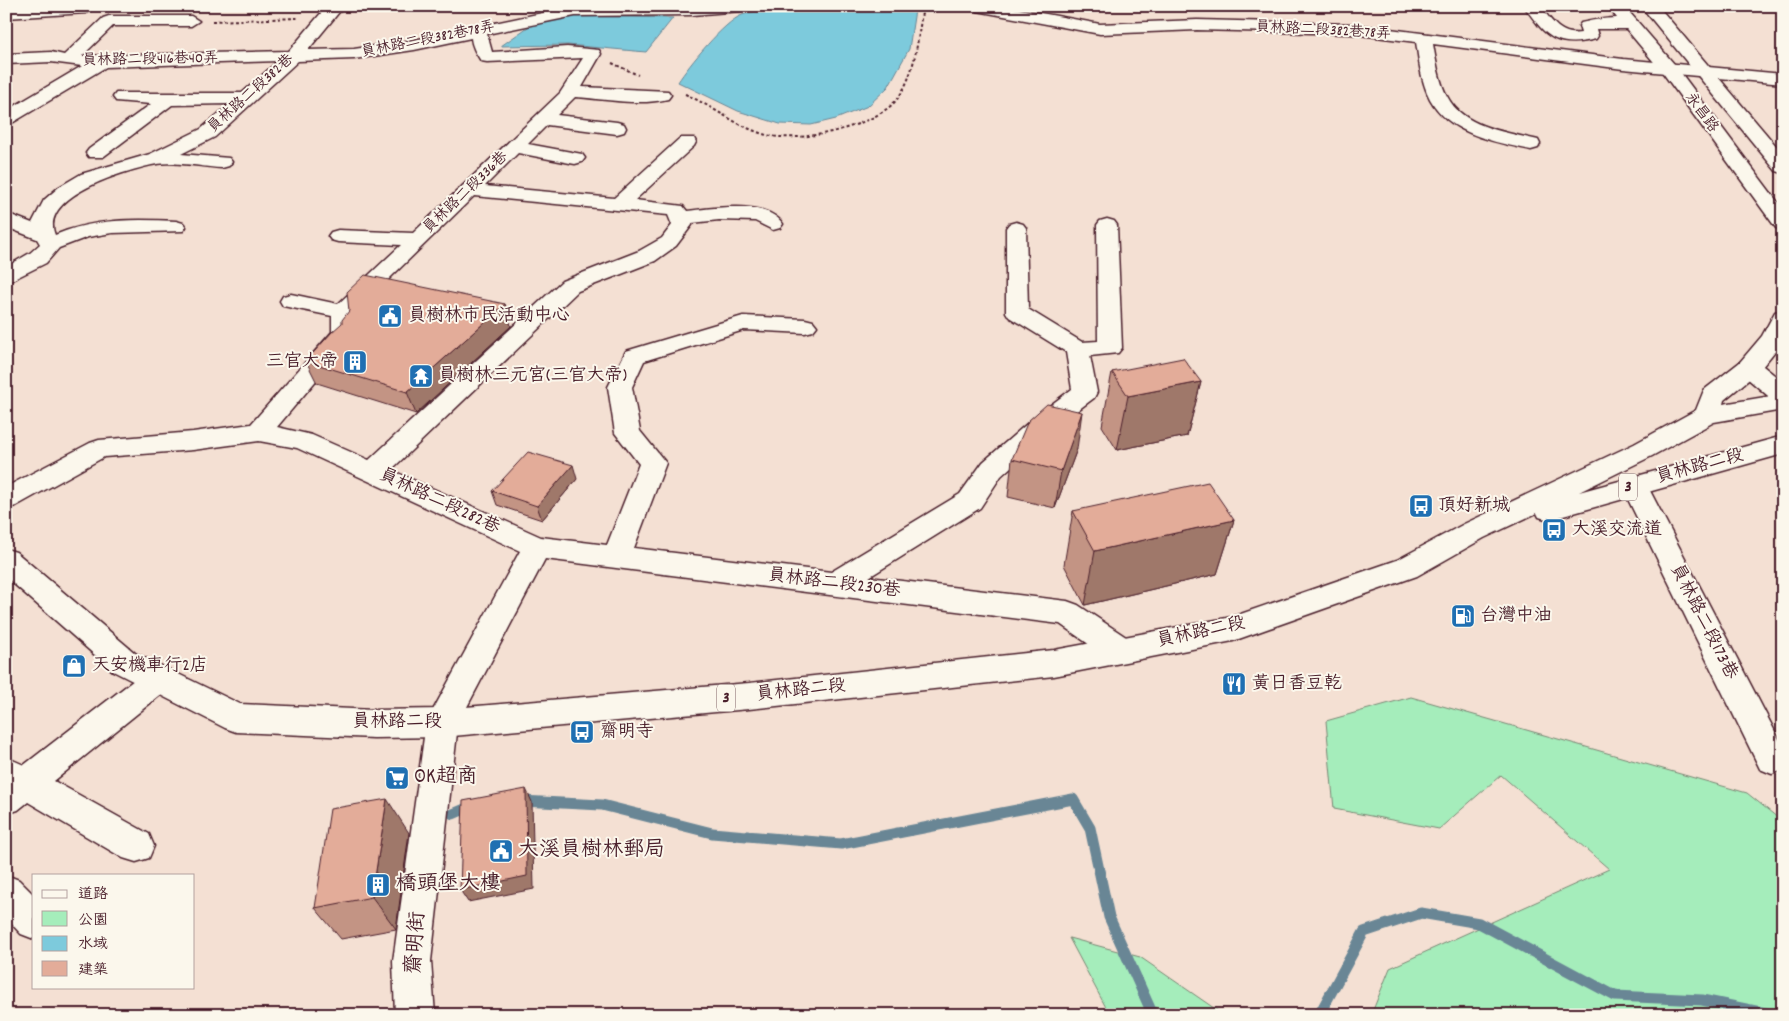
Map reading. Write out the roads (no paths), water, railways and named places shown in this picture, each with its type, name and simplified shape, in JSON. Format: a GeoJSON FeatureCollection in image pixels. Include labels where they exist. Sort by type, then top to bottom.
{"type":"FeatureCollection","features":[{"type":"Feature","properties":{"kind":"main road"},"geometry":{"type":"LineString","coordinates":[[16,11],[86,8],[89,6]]}},
{"type":"Feature","properties":{"kind":"main road"},"geometry":{"type":"LineString","coordinates":[[170,20],[181,6]]}},
{"type":"Feature","properties":{"kind":"main road","name":"員林路二段382巷78弄"},"geometry":{"type":"LineString","coordinates":[[295,55],[354,54],[414,45],[575,11],[692,10],[740,6]]}},
{"type":"Feature","properties":{"kind":"main road","name":"員林路二段382巷78弄"},"geometry":{"type":"LineString","coordinates":[[977,6],[1100,29],[1196,25],[1351,29],[1669,69],[1783,79]]}},
{"type":"Feature","properties":{"kind":"main road"},"geometry":{"type":"LineString","coordinates":[[1532,6],[1555,36],[1573,40],[1590,36],[1587,26],[1601,23],[1629,24]]}},
{"type":"Feature","properties":{"kind":"main road","name":"永昌路"},"geometry":{"type":"LineString","coordinates":[[1615,6],[1669,69],[1783,224]]}},
{"type":"Feature","properties":{"kind":"main road","name":"永昌路"},"geometry":{"type":"LineString","coordinates":[[1649,6],[1706,72],[1783,167]]}},
{"type":"Feature","properties":{"kind":"main road","name":"員林路二段382巷"},"geometry":{"type":"LineString","coordinates":[[48,239],[42,224],[51,204],[66,191],[88,178],[157,158],[208,133],[295,55],[332,12]]}},
{"type":"Feature","properties":{"kind":"main road"},"geometry":{"type":"LineString","coordinates":[[68,61],[109,21],[170,20],[191,22]]}},
{"type":"Feature","properties":{"kind":"main road","name":"員林路二段336巷"},"geometry":{"type":"LineString","coordinates":[[343,312],[543,119],[570,91],[593,54],[574,51],[513,57],[487,56],[480,45],[478,31]]}},
{"type":"Feature","properties":{"kind":"main road"},"geometry":{"type":"LineString","coordinates":[[1423,38],[1440,99],[1459,119],[1486,134],[1531,144]]}},
{"type":"Feature","properties":{"kind":"main road","name":"員林路二段416巷40弄"},"geometry":{"type":"LineString","coordinates":[[6,59],[50,57],[68,61],[103,62],[295,55]]}},
{"type":"Feature","properties":{"kind":"main road"},"geometry":{"type":"LineString","coordinates":[[6,118],[103,62]]}},
{"type":"Feature","properties":{"kind":"main road"},"geometry":{"type":"LineString","coordinates":[[570,91],[630,96],[662,95]]}},
{"type":"Feature","properties":{"kind":"main road"},"geometry":{"type":"LineString","coordinates":[[122,97],[168,100],[247,98]]}},
{"type":"Feature","properties":{"kind":"main road"},"geometry":{"type":"LineString","coordinates":[[96,153],[168,100]]}},
{"type":"Feature","properties":{"kind":"main road"},"geometry":{"type":"LineString","coordinates":[[543,119],[617,128]]}},
{"type":"Feature","properties":{"kind":"main road"},"geometry":{"type":"LineString","coordinates":[[619,204],[687,142]]}},
{"type":"Feature","properties":{"kind":"main road"},"geometry":{"type":"LineString","coordinates":[[514,147],[575,158]]}},
{"type":"Feature","properties":{"kind":"main road"},"geometry":{"type":"LineString","coordinates":[[157,158],[222,162]]}},
{"type":"Feature","properties":{"kind":"main road"},"geometry":{"type":"LineString","coordinates":[[469,190],[676,210],[679,218],[718,214],[760,215],[773,224]]}},
{"type":"Feature","properties":{"kind":"main road","name":"員林路二段282巷"},"geometry":{"type":"LineString","coordinates":[[537,547],[372,472],[570,286],[647,256],[662,247],[670,242],[682,225],[679,218]]}},
{"type":"Feature","properties":{"kind":"main road"},"geometry":{"type":"LineString","coordinates":[[6,219],[48,239],[88,229],[126,224],[176,227]]}},
{"type":"Feature","properties":{"kind":"main road"},"geometry":{"type":"LineString","coordinates":[[1016,228],[1017,312],[1077,349],[1110,348],[1107,226]]}},
{"type":"Feature","properties":{"kind":"main road"},"geometry":{"type":"LineString","coordinates":[[338,236],[418,240]]}},
{"type":"Feature","properties":{"kind":"main road"},"geometry":{"type":"LineString","coordinates":[[6,276],[38,258],[48,239]]}},
{"type":"Feature","properties":{"kind":"main road"},"geometry":{"type":"LineString","coordinates":[[6,254],[28,265]]}},
{"type":"Feature","properties":{"kind":"main road"},"geometry":{"type":"LineString","coordinates":[[259,432],[344,333],[343,312],[291,301]]}},
{"type":"Feature","properties":{"kind":"main road"},"geometry":{"type":"LineString","coordinates":[[1707,415],[1713,396],[1750,367],[1773,338],[1783,317]]}},
{"type":"Feature","properties":{"kind":"main road"},"geometry":{"type":"LineString","coordinates":[[616,557],[653,463],[628,433],[620,387],[634,356],[743,323],[805,326]]}},
{"type":"Feature","properties":{"kind":"main road"},"geometry":{"type":"LineString","coordinates":[[836,584],[970,501],[992,469],[1045,422],[1085,392],[1077,349]]}},
{"type":"Feature","properties":{"kind":"main road"},"geometry":{"type":"LineString","coordinates":[[1750,367],[1783,395]]}},
{"type":"Feature","properties":{"kind":"main road","name":"員林路二段"},"geometry":{"type":"LineString","coordinates":[[6,560],[124,662],[236,718],[374,724],[442,723],[749,696],[1054,662],[1233,629],[1407,568],[1474,531],[1643,450],[1707,415],[1783,402]]}},
{"type":"Feature","properties":{"kind":"main road"},"geometry":{"type":"LineString","coordinates":[[6,499],[99,449],[193,441],[259,432],[303,441],[372,472]]}},
{"type":"Feature","properties":{"kind":"main road","name":"員林路二段"},"geometry":{"type":"LineString","coordinates":[[1474,531],[1783,445]]}},
{"type":"Feature","properties":{"kind":"main road","name":"員林路二段173巷"},"geometry":{"type":"LineString","coordinates":[[1634,485],[1772,759]]}},
{"type":"Feature","properties":{"kind":"main road"},"geometry":{"type":"LineString","coordinates":[[442,723],[537,547]]}},
{"type":"Feature","properties":{"kind":"main road","name":"員林路二段230巷"},"geometry":{"type":"LineString","coordinates":[[537,547],[1067,613],[1121,650]]}},
{"type":"Feature","properties":{"kind":"main road"},"geometry":{"type":"LineString","coordinates":[[136,846],[12,785],[158,679]]}},
{"type":"Feature","properties":{"kind":"main road","name":"齋明街"},"geometry":{"type":"LineString","coordinates":[[416,1015],[412,962],[442,723]]}},
{"type":"Feature","properties":{"kind":"main road"},"geometry":{"type":"LineString","coordinates":[[6,892],[32,918]]}},
{"type":"Feature","properties":{"kind":"water"},"geometry":{"type":"Polygon","coordinates":[[[827,6],[909,6],[915,10],[909,49],[888,87],[868,106],[836,119],[811,125],[780,124],[738,111],[678,82],[698,55],[717,35],[742,15],[771,9],[827,6]]]}},
{"type":"Feature","properties":{"kind":"water"},"geometry":{"type":"Polygon","coordinates":[[[573,16],[673,18],[646,52],[568,45],[501,46],[528,27],[573,16]]]}},
{"type":"Feature","properties":{"kind":"waterway"},"geometry":{"type":"LineString","coordinates":[[521,801],[602,805],[712,833],[841,844],[1073,799],[1090,828],[1109,917],[1153,1015]]}},
{"type":"Feature","properties":{"kind":"waterway"},"geometry":{"type":"LineString","coordinates":[[453,814],[474,805]]}},
{"type":"Feature","properties":{"kind":"waterway"},"geometry":{"type":"LineString","coordinates":[[1319,1015],[1364,932],[1421,913],[1479,923],[1615,996],[1702,1000],[1775,1015]]}},
{"type":"Feature","properties":{"kind":"place","name":"員樹林市民活動中心"},"geometry":{"type":"Point","coordinates":[390,316]}},
{"type":"Feature","properties":{"kind":"place","name":"三官大帝"},"geometry":{"type":"Point","coordinates":[355,362]}},
{"type":"Feature","properties":{"kind":"place","name":"員樹林三元宮(三官大帝)"},"geometry":{"type":"Point","coordinates":[421,376]}},
{"type":"Feature","properties":{"kind":"place","name":"頂好新城"},"geometry":{"type":"Point","coordinates":[1421,506]}},
{"type":"Feature","properties":{"kind":"place","name":"大溪交流道"},"geometry":{"type":"Point","coordinates":[1554,530]}},
{"type":"Feature","properties":{"kind":"place","name":"台灣中油"},"geometry":{"type":"Point","coordinates":[1463,616]}},
{"type":"Feature","properties":{"kind":"place","name":"天安機車行2店"},"geometry":{"type":"Point","coordinates":[74,666]}},
{"type":"Feature","properties":{"kind":"place","name":"黃日香豆乾"},"geometry":{"type":"Point","coordinates":[1234,684]}},
{"type":"Feature","properties":{"kind":"place","name":"齋明寺"},"geometry":{"type":"Point","coordinates":[582,732]}},
{"type":"Feature","properties":{"kind":"place","name":"OK超商"},"geometry":{"type":"Point","coordinates":[397,778]}},
{"type":"Feature","properties":{"kind":"place","name":"大溪員樹林郵局"},"geometry":{"type":"Point","coordinates":[501,851]}},
{"type":"Feature","properties":{"kind":"place","name":"橋頭堡大樓"},"geometry":{"type":"Point","coordinates":[378,885]}}]}
